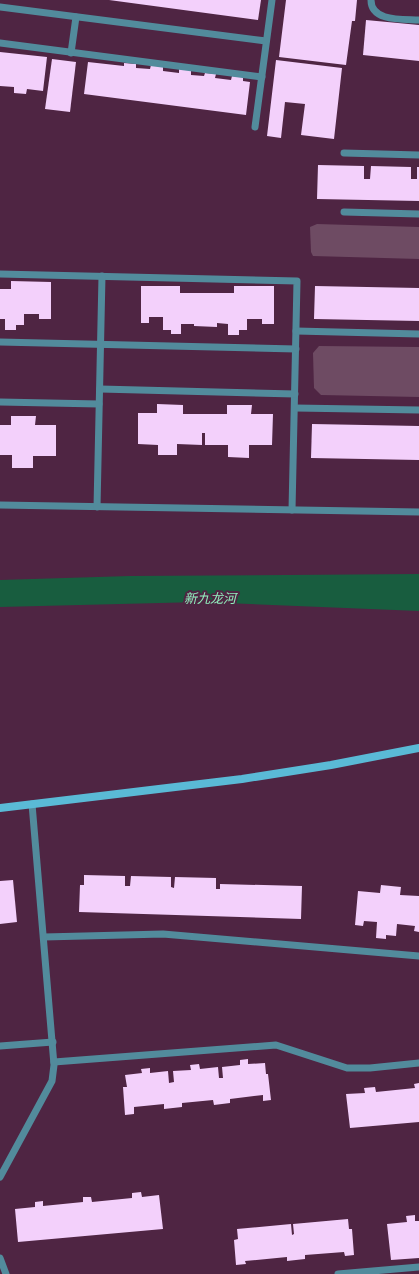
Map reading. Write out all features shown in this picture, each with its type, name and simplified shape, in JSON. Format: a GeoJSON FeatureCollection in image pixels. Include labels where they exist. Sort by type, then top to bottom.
{"type":"FeatureCollection","features":[{"type":"Feature","properties":{"kind":"street"},"geometry":{"type":"LineString","coordinates":[[0,808],[242,779],[331,765],[419,748]]}},
{"type":"Feature","properties":{"kind":"lane"},"geometry":{"type":"LineString","coordinates":[[255,127],[272,0]]}},
{"type":"Feature","properties":{"kind":"lane"},"geometry":{"type":"LineString","coordinates":[[371,0],[373,10],[383,17],[419,20]]}},
{"type":"Feature","properties":{"kind":"lane"},"geometry":{"type":"LineString","coordinates":[[0,7],[266,41]]}},
{"type":"Feature","properties":{"kind":"lane"},"geometry":{"type":"LineString","coordinates":[[71,53],[76,17]]}},
{"type":"Feature","properties":{"kind":"lane"},"geometry":{"type":"LineString","coordinates":[[0,44],[262,77]]}},
{"type":"Feature","properties":{"kind":"lane"},"geometry":{"type":"LineString","coordinates":[[344,154],[419,155]]}},
{"type":"Feature","properties":{"kind":"lane"},"geometry":{"type":"LineString","coordinates":[[344,212],[419,214]]}},
{"type":"Feature","properties":{"kind":"lane"},"geometry":{"type":"LineString","coordinates":[[0,274],[297,281],[292,510]]}},
{"type":"Feature","properties":{"kind":"lane"},"geometry":{"type":"LineString","coordinates":[[97,507],[102,276]]}},
{"type":"Feature","properties":{"kind":"lane"},"geometry":{"type":"LineString","coordinates":[[296,331],[419,334]]}},
{"type":"Feature","properties":{"kind":"lane"},"geometry":{"type":"LineString","coordinates":[[0,342],[296,349]]}},
{"type":"Feature","properties":{"kind":"lane"},"geometry":{"type":"LineString","coordinates":[[100,389],[295,394]]}},
{"type":"Feature","properties":{"kind":"lane"},"geometry":{"type":"LineString","coordinates":[[0,402],[99,404]]}},
{"type":"Feature","properties":{"kind":"lane"},"geometry":{"type":"LineString","coordinates":[[295,408],[419,410]]}},
{"type":"Feature","properties":{"kind":"lane"},"geometry":{"type":"LineString","coordinates":[[0,506],[419,512]]}},
{"type":"Feature","properties":{"kind":"lane"},"geometry":{"type":"LineString","coordinates":[[0,1177],[52,1081],[54,1062],[32,804]]}},
{"type":"Feature","properties":{"kind":"lane"},"geometry":{"type":"LineString","coordinates":[[44,937],[163,934],[419,956]]}},
{"type":"Feature","properties":{"kind":"lane"},"geometry":{"type":"LineString","coordinates":[[0,1046],[53,1042]]}},
{"type":"Feature","properties":{"kind":"lane"},"geometry":{"type":"LineString","coordinates":[[54,1062],[276,1044],[347,1068],[370,1068],[419,1064]]}},
{"type":"Feature","properties":{"kind":"lane"},"geometry":{"type":"LineString","coordinates":[[0,1258],[6,1274]]}},
{"type":"Feature","properties":{"kind":"lane"},"geometry":{"type":"LineString","coordinates":[[338,1274],[419,1267]]}},
{"type":"Feature","properties":{"kind":"shaded area"},"geometry":{"type":"Polygon","coordinates":[[[317,224],[419,227],[419,259],[313,256],[311,252],[310,227],[317,224]]]}},
{"type":"Feature","properties":{"kind":"shaded area"},"geometry":{"type":"Polygon","coordinates":[[[319,346],[419,347],[419,397],[321,395],[314,388],[313,353],[319,346]]]}},
{"type":"Feature","properties":{"kind":"water","name":"新九龙河"},"geometry":{"type":"Polygon","coordinates":[[[419,574],[419,611],[200,602],[0,607],[0,580],[130,576],[419,574]]]}},
{"type":"Feature","properties":{"kind":"building"},"geometry":{"type":"Polygon","coordinates":[[[109,0],[261,0],[258,20],[109,0]]]}},
{"type":"Feature","properties":{"kind":"building"},"geometry":{"type":"Polygon","coordinates":[[[286,0],[357,0],[355,21],[352,21],[346,65],[279,57],[286,0]]]}},
{"type":"Feature","properties":{"kind":"building"},"geometry":{"type":"Polygon","coordinates":[[[366,20],[419,25],[419,61],[363,55],[366,20]]]}},
{"type":"Feature","properties":{"kind":"building"},"geometry":{"type":"Polygon","coordinates":[[[0,52],[47,57],[43,91],[27,89],[26,94],[14,93],[14,87],[0,86],[0,52]]]}},
{"type":"Feature","properties":{"kind":"building"},"geometry":{"type":"Polygon","coordinates":[[[52,59],[76,62],[70,112],[45,109],[52,59]]]}},
{"type":"Feature","properties":{"kind":"building"},"geometry":{"type":"Polygon","coordinates":[[[276,60],[342,68],[334,139],[301,135],[305,104],[285,102],[281,138],[267,136],[276,60]]]}},
{"type":"Feature","properties":{"kind":"building"},"geometry":{"type":"Polygon","coordinates":[[[88,62],[124,66],[124,63],[136,64],[136,68],[150,69],[151,65],[163,67],[163,71],[179,73],[179,69],[191,70],[191,75],[204,76],[205,73],[216,74],[215,78],[231,80],[232,76],[243,77],[243,81],[250,82],[246,115],[84,94],[88,62]]]}},
{"type":"Feature","properties":{"kind":"building"},"geometry":{"type":"Polygon","coordinates":[[[318,165],[364,166],[364,179],[370,179],[371,166],[411,167],[411,179],[417,179],[417,167],[419,167],[419,201],[317,199],[318,165]]]}},
{"type":"Feature","properties":{"kind":"building"},"geometry":{"type":"Polygon","coordinates":[[[11,281],[51,282],[51,319],[39,319],[39,314],[24,314],[24,325],[16,325],[16,330],[5,330],[5,319],[0,319],[0,289],[11,289],[11,281]]]}},
{"type":"Feature","properties":{"kind":"building"},"geometry":{"type":"Polygon","coordinates":[[[141,286],[180,286],[180,293],[234,293],[234,286],[274,286],[274,324],[262,324],[262,319],[247,319],[247,330],[239,330],[239,335],[228,335],[228,324],[217,323],[217,327],[181,324],[181,334],[171,334],[171,330],[163,330],[163,317],[149,317],[149,323],[141,323],[141,286]]]}},
{"type":"Feature","properties":{"kind":"building"},"geometry":{"type":"Polygon","coordinates":[[[315,286],[419,288],[419,321],[314,319],[315,286]]]}},
{"type":"Feature","properties":{"kind":"building"},"geometry":{"type":"Polygon","coordinates":[[[157,404],[183,405],[183,414],[227,414],[227,405],[252,405],[251,414],[273,414],[272,445],[249,445],[249,458],[228,457],[228,445],[205,445],[205,433],[202,433],[202,445],[177,444],[177,455],[158,455],[158,445],[138,444],[138,413],[157,413],[157,404]]]}},
{"type":"Feature","properties":{"kind":"building"},"geometry":{"type":"Polygon","coordinates":[[[11,416],[36,416],[35,425],[56,425],[56,456],[33,456],[33,468],[12,468],[12,455],[0,455],[0,425],[11,425],[11,416]]]}},
{"type":"Feature","properties":{"kind":"building"},"geometry":{"type":"Polygon","coordinates":[[[312,424],[419,426],[419,460],[311,458],[312,424]]]}},
{"type":"Feature","properties":{"kind":"building"},"geometry":{"type":"Polygon","coordinates":[[[84,875],[125,876],[125,886],[130,886],[131,876],[171,877],[171,887],[174,888],[175,877],[216,878],[216,889],[220,889],[220,884],[302,886],[301,919],[79,912],[80,885],[84,885],[84,875]]]}},
{"type":"Feature","properties":{"kind":"building"},"geometry":{"type":"Polygon","coordinates":[[[13,880],[17,922],[0,924],[0,881],[13,880]]]}},
{"type":"Feature","properties":{"kind":"building"},"geometry":{"type":"Polygon","coordinates":[[[381,885],[401,887],[400,895],[419,896],[419,932],[414,931],[415,926],[397,924],[396,936],[386,935],[386,939],[376,938],[377,922],[364,921],[363,926],[355,925],[358,891],[380,893],[381,885]]]}},
{"type":"Feature","properties":{"kind":"building"},"geometry":{"type":"Polygon","coordinates":[[[248,1059],[248,1064],[265,1063],[266,1074],[268,1074],[271,1100],[263,1101],[263,1095],[230,1099],[230,1103],[214,1105],[213,1100],[182,1103],[182,1107],[164,1109],[164,1104],[134,1107],[134,1114],[125,1115],[123,1087],[127,1087],[125,1075],[142,1073],[141,1069],[150,1068],[150,1073],[168,1071],[169,1083],[174,1082],[173,1071],[191,1070],[190,1065],[199,1064],[200,1069],[218,1067],[219,1078],[223,1078],[222,1067],[240,1065],[240,1060],[248,1059]]]}},
{"type":"Feature","properties":{"kind":"building"},"geometry":{"type":"Polygon","coordinates":[[[419,1083],[419,1122],[350,1128],[346,1094],[365,1093],[364,1088],[375,1087],[376,1092],[415,1088],[414,1084],[419,1083]]]}},
{"type":"Feature","properties":{"kind":"building"},"geometry":{"type":"Polygon","coordinates":[[[141,1192],[142,1197],[159,1195],[163,1229],[18,1242],[15,1209],[35,1207],[35,1202],[43,1201],[43,1206],[83,1202],[83,1197],[91,1197],[92,1202],[132,1198],[132,1193],[141,1192]]]}},
{"type":"Feature","properties":{"kind":"building"},"geometry":{"type":"Polygon","coordinates":[[[415,1215],[415,1221],[419,1221],[419,1258],[391,1260],[387,1224],[407,1222],[406,1216],[415,1215]]]}},
{"type":"Feature","properties":{"kind":"building"},"geometry":{"type":"Polygon","coordinates":[[[348,1219],[349,1229],[352,1229],[354,1255],[345,1256],[344,1252],[305,1255],[305,1259],[287,1261],[287,1257],[245,1261],[246,1264],[236,1265],[234,1240],[238,1239],[237,1229],[291,1224],[292,1235],[294,1234],[293,1224],[348,1219]]]}}]}
